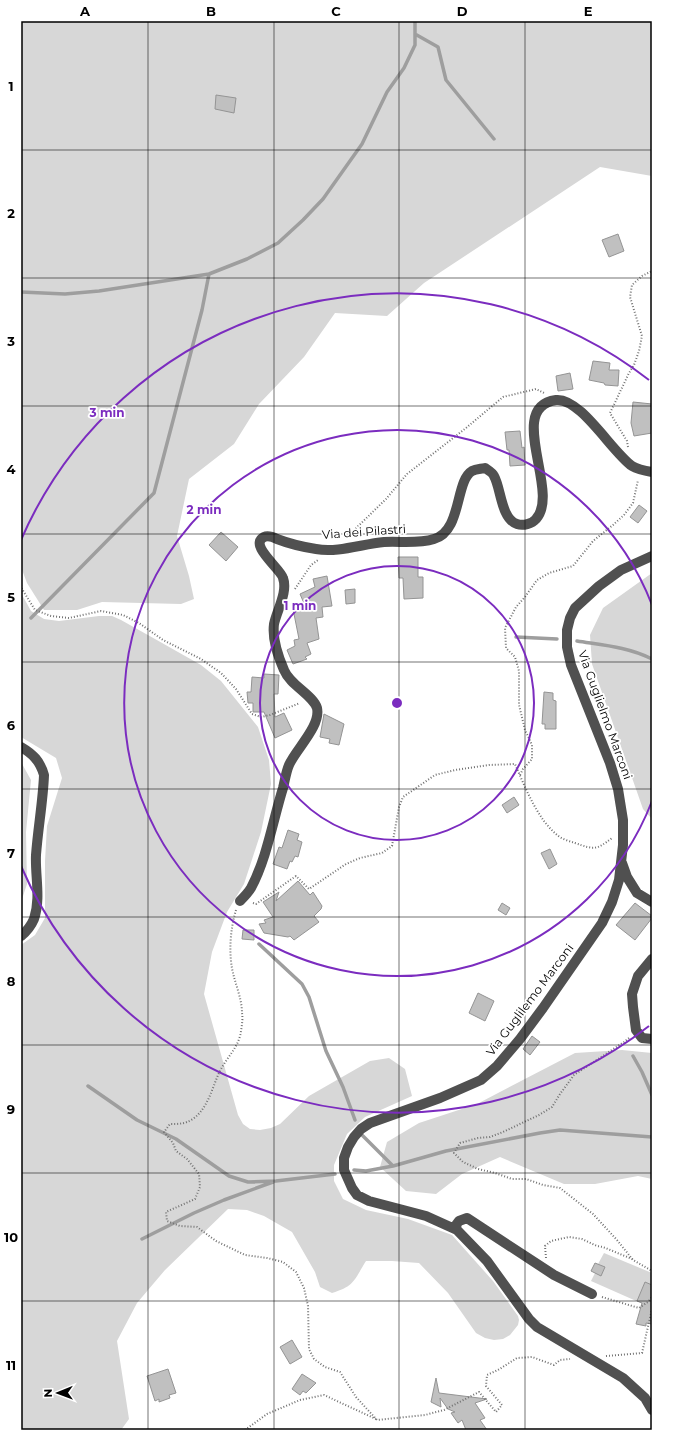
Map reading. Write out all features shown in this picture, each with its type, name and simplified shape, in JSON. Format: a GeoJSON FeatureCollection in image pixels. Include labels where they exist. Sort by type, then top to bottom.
{"type":"FeatureCollection","features":[{"type":"Feature","properties":{"kind":"street"},"geometry":{"type":"LineString","coordinates":[[557,400],[564,400],[577,408],[632,466],[652,472]]}},
{"type":"Feature","properties":{"kind":"street","name":"Via dei Pilastri"},"geometry":{"type":"LineString","coordinates":[[316,705],[314,701],[285,673],[278,657],[274,626],[284,587],[283,578],[263,552],[260,545],[261,540],[264,537],[269,536],[292,545],[320,550],[334,550],[384,542],[423,542],[435,539],[443,536],[453,519],[466,476],[472,471],[485,468],[494,475],[508,518],[516,524],[533,523],[539,516],[543,505],[543,492],[532,425],[542,406],[557,400]]}},
{"type":"Feature","properties":{"kind":"street","name":"Via Guglielmo Marconi"},"geometry":{"type":"LineString","coordinates":[[621,861],[623,820],[618,789],[610,763],[571,665],[567,647],[567,630],[570,618],[575,608],[598,586],[621,570],[652,556]]}},
{"type":"Feature","properties":{"kind":"street"},"geometry":{"type":"LineString","coordinates":[[240,901],[250,889],[264,854],[289,765],[306,739],[317,718],[316,705]]}},
{"type":"Feature","properties":{"kind":"street"},"geometry":{"type":"LineString","coordinates":[[21,747],[36,758],[44,775],[36,857],[38,895],[37,906],[33,920],[27,931],[21,936]]}},
{"type":"Feature","properties":{"kind":"street"},"geometry":{"type":"LineString","coordinates":[[621,861],[626,877],[638,893],[652,902]]}},
{"type":"Feature","properties":{"kind":"street","name":"Via Guglilemo Marconi"},"geometry":{"type":"LineString","coordinates":[[621,861],[619,880],[612,902],[602,923],[543,1008],[520,1039],[497,1066],[481,1080],[464,1089],[370,1123],[361,1129],[348,1147],[344,1158],[344,1170],[352,1188],[357,1195],[369,1201],[426,1216],[457,1230],[487,1261],[529,1319],[537,1327],[623,1378],[645,1398],[652,1410]]}},
{"type":"Feature","properties":{"kind":"street"},"geometry":{"type":"LineString","coordinates":[[652,960],[638,976],[632,994],[636,1030],[642,1038],[652,1039]]}},
{"type":"Feature","properties":{"kind":"street"},"geometry":{"type":"LineString","coordinates":[[457,1230],[456,1225],[467,1218],[547,1270],[592,1294]]}},
{"type":"Feature","properties":{"kind":"path"},"geometry":{"type":"LineString","coordinates":[[520,775],[532,759],[532,745],[525,730],[519,705],[519,671],[515,657],[506,648],[505,628],[516,607],[537,580],[549,573],[574,566],[593,541],[624,515],[633,503],[638,482],[632,466],[626,441],[610,413],[634,365],[642,336],[630,297],[632,285],[642,276],[652,271]]}},
{"type":"Feature","properties":{"kind":"path"},"geometry":{"type":"LineString","coordinates":[[353,532],[386,499],[407,474],[503,397],[536,389],[557,400]]}},
{"type":"Feature","properties":{"kind":"path"},"geometry":{"type":"LineString","coordinates":[[293,592],[311,565],[334,550]]}},
{"type":"Feature","properties":{"kind":"path"},"geometry":{"type":"LineString","coordinates":[[21,585],[35,610],[51,616],[69,618],[101,611],[123,616],[139,623],[163,640],[201,660],[221,673],[236,689],[252,714],[261,717],[270,715],[299,703],[316,705]]}},
{"type":"Feature","properties":{"kind":"path"},"geometry":{"type":"LineString","coordinates":[[377,1420],[356,1398],[340,1372],[326,1367],[314,1359],[309,1349],[308,1306],[304,1288],[296,1272],[283,1262],[245,1255],[216,1241],[197,1227],[180,1226],[167,1221],[166,1212],[195,1199],[200,1187],[199,1174],[187,1159],[176,1151],[173,1143],[164,1132],[170,1124],[183,1124],[194,1118],[206,1104],[220,1072],[227,1059],[234,1051],[241,1032],[243,1011],[233,975],[231,939],[235,911],[240,901],[256,904],[296,876],[309,889],[346,864],[360,858],[382,853],[392,846],[399,807],[403,797],[435,775],[455,770],[489,765],[515,764],[547,826],[557,836],[589,848],[598,848],[623,830]]}},
{"type":"Feature","properties":{"kind":"path"},"geometry":{"type":"LineString","coordinates":[[633,1260],[593,1214],[560,1188],[526,1180],[512,1179],[496,1173],[478,1169],[463,1162],[454,1153],[460,1143],[478,1138],[490,1138],[552,1107],[574,1075],[624,1042],[636,1030]]}},
{"type":"Feature","properties":{"kind":"path"},"geometry":{"type":"LineString","coordinates":[[547,1270],[545,1246],[551,1241],[569,1237],[582,1239],[597,1246],[603,1247],[633,1260],[652,1272]]}},
{"type":"Feature","properties":{"kind":"path"},"geometry":{"type":"LineString","coordinates":[[592,1294],[639,1308],[648,1302],[652,1297]]}},
{"type":"Feature","properties":{"kind":"path"},"geometry":{"type":"LineString","coordinates":[[245,1430],[268,1414],[300,1400],[324,1395],[377,1420],[425,1415],[444,1410],[479,1392],[496,1412],[502,1404],[486,1386],[487,1375],[498,1370],[516,1358],[532,1357],[554,1365],[560,1360],[642,1353],[652,1309]]}},
{"type":"Feature","properties":{"kind":"shaded area"},"geometry":{"type":"Polygon","coordinates":[[[21,21],[652,21],[652,176],[600,167],[424,283],[387,316],[335,313],[304,357],[259,404],[234,444],[189,479],[177,536],[194,599],[181,604],[102,602],[77,610],[44,610],[27,583],[21,567],[21,21]]]}},
{"type":"Feature","properties":{"kind":"shaded area"},"geometry":{"type":"Polygon","coordinates":[[[652,573],[652,819],[643,809],[592,664],[590,635],[603,608],[652,573]]]}},
{"type":"Feature","properties":{"kind":"shaded area"},"geometry":{"type":"Polygon","coordinates":[[[21,593],[31,611],[44,619],[59,621],[99,616],[112,616],[201,665],[221,681],[258,727],[269,760],[271,784],[261,832],[244,884],[227,912],[212,952],[204,994],[238,1115],[243,1124],[250,1129],[260,1130],[271,1128],[280,1124],[309,1096],[370,1061],[389,1058],[405,1069],[412,1096],[365,1117],[347,1134],[334,1165],[334,1181],[343,1199],[366,1210],[408,1219],[452,1235],[493,1281],[518,1316],[518,1325],[510,1335],[503,1339],[494,1340],[485,1338],[476,1333],[448,1293],[419,1263],[366,1261],[350,1285],[332,1293],[320,1287],[315,1272],[292,1232],[264,1216],[247,1210],[228,1209],[165,1270],[137,1303],[117,1341],[129,1419],[121,1430],[21,1430],[21,945],[35,935],[45,918],[45,861],[47,826],[62,778],[56,758],[21,737],[21,593]]]}},
{"type":"Feature","properties":{"kind":"shaded area"},"geometry":{"type":"Polygon","coordinates":[[[21,762],[31,780],[26,832],[27,884],[21,902],[21,762]]]}},
{"type":"Feature","properties":{"kind":"shaded area"},"geometry":{"type":"Polygon","coordinates":[[[622,1050],[652,1053],[652,1179],[638,1176],[595,1184],[564,1184],[500,1157],[462,1174],[436,1194],[406,1191],[380,1167],[387,1142],[419,1123],[477,1104],[575,1053],[622,1050]]]}},
{"type":"Feature","properties":{"kind":"shaded area"},"geometry":{"type":"Polygon","coordinates":[[[604,1253],[652,1273],[652,1285],[643,1304],[591,1281],[595,1273],[591,1271],[595,1263],[598,1264],[604,1253]]]}},
{"type":"Feature","properties":{"kind":"building"},"geometry":{"type":"Polygon","coordinates":[[[216,95],[236,98],[234,113],[215,109],[216,95]]]}},
{"type":"Feature","properties":{"kind":"building"},"geometry":{"type":"Polygon","coordinates":[[[618,234],[624,251],[609,257],[602,240],[618,234]]]}},
{"type":"Feature","properties":{"kind":"building"},"geometry":{"type":"Polygon","coordinates":[[[593,361],[610,363],[609,370],[619,370],[618,386],[605,385],[604,383],[589,380],[593,361]]]}},
{"type":"Feature","properties":{"kind":"building"},"geometry":{"type":"Polygon","coordinates":[[[570,373],[573,389],[558,391],[556,376],[570,373]]]}},
{"type":"Feature","properties":{"kind":"building"},"geometry":{"type":"Polygon","coordinates":[[[633,402],[652,404],[652,433],[634,436],[631,423],[633,402]]]}},
{"type":"Feature","properties":{"kind":"building"},"geometry":{"type":"Polygon","coordinates":[[[520,431],[522,448],[524,447],[525,465],[510,466],[509,450],[507,450],[505,432],[520,431]]]}},
{"type":"Feature","properties":{"kind":"building"},"geometry":{"type":"Polygon","coordinates":[[[639,505],[647,511],[638,523],[630,517],[639,505]]]}},
{"type":"Feature","properties":{"kind":"building"},"geometry":{"type":"Polygon","coordinates":[[[221,532],[238,547],[226,561],[209,545],[221,532]]]}},
{"type":"Feature","properties":{"kind":"building"},"geometry":{"type":"Polygon","coordinates":[[[398,557],[418,557],[418,577],[423,577],[423,598],[404,599],[403,578],[399,578],[398,557]]]}},
{"type":"Feature","properties":{"kind":"building"},"geometry":{"type":"Polygon","coordinates":[[[327,576],[332,606],[322,607],[323,617],[316,618],[319,639],[307,643],[311,654],[305,657],[307,659],[293,664],[287,650],[295,646],[294,640],[299,639],[293,609],[306,608],[300,594],[315,587],[313,579],[327,576]]]}},
{"type":"Feature","properties":{"kind":"building"},"geometry":{"type":"Polygon","coordinates":[[[355,589],[355,603],[346,604],[345,590],[355,589]]]}},
{"type":"Feature","properties":{"kind":"building"},"geometry":{"type":"Polygon","coordinates":[[[264,674],[279,675],[278,694],[274,694],[275,717],[284,713],[292,730],[275,738],[264,712],[253,712],[253,703],[248,703],[247,692],[251,692],[252,677],[264,678],[264,674]]]}},
{"type":"Feature","properties":{"kind":"building"},"geometry":{"type":"Polygon","coordinates":[[[544,692],[553,693],[553,700],[556,701],[556,729],[545,729],[545,724],[542,724],[544,692]]]}},
{"type":"Feature","properties":{"kind":"building"},"geometry":{"type":"Polygon","coordinates":[[[324,714],[344,724],[339,745],[329,743],[330,739],[320,737],[324,714]]]}},
{"type":"Feature","properties":{"kind":"building"},"geometry":{"type":"Polygon","coordinates":[[[514,797],[519,805],[507,813],[502,805],[514,797]]]}},
{"type":"Feature","properties":{"kind":"building"},"geometry":{"type":"Polygon","coordinates":[[[288,830],[299,834],[297,840],[302,842],[298,857],[295,856],[292,862],[290,861],[287,869],[273,864],[279,847],[282,848],[288,830]]]}},
{"type":"Feature","properties":{"kind":"building"},"geometry":{"type":"Polygon","coordinates":[[[550,849],[557,864],[549,869],[541,853],[550,849]]]}},
{"type":"Feature","properties":{"kind":"building"},"geometry":{"type":"Polygon","coordinates":[[[298,881],[310,895],[313,892],[322,906],[314,916],[319,922],[294,940],[290,936],[288,937],[264,933],[259,924],[266,923],[264,920],[273,917],[263,902],[279,892],[276,901],[298,881]]]}},
{"type":"Feature","properties":{"kind":"building"},"geometry":{"type":"Polygon","coordinates":[[[502,903],[510,908],[506,915],[498,910],[502,903]]]}},
{"type":"Feature","properties":{"kind":"building"},"geometry":{"type":"Polygon","coordinates":[[[635,903],[652,916],[652,918],[635,940],[616,925],[635,903]]]}},
{"type":"Feature","properties":{"kind":"building"},"geometry":{"type":"Polygon","coordinates":[[[243,930],[254,930],[254,940],[242,939],[243,930]]]}},
{"type":"Feature","properties":{"kind":"building"},"geometry":{"type":"Polygon","coordinates":[[[478,993],[494,1001],[485,1021],[469,1013],[478,993]]]}},
{"type":"Feature","properties":{"kind":"building"},"geometry":{"type":"Polygon","coordinates":[[[532,1036],[540,1042],[530,1055],[523,1049],[532,1036]]]}},
{"type":"Feature","properties":{"kind":"building"},"geometry":{"type":"Polygon","coordinates":[[[595,1263],[605,1267],[601,1276],[591,1271],[595,1263]]]}},
{"type":"Feature","properties":{"kind":"building"},"geometry":{"type":"Polygon","coordinates":[[[645,1282],[652,1285],[652,1324],[646,1323],[646,1326],[636,1324],[642,1303],[637,1301],[645,1282]]]}},
{"type":"Feature","properties":{"kind":"building"},"geometry":{"type":"Polygon","coordinates":[[[292,1340],[302,1357],[290,1364],[280,1347],[292,1340]]]}},
{"type":"Feature","properties":{"kind":"building"},"geometry":{"type":"Polygon","coordinates":[[[168,1369],[176,1393],[169,1395],[170,1398],[159,1402],[159,1399],[155,1401],[147,1376],[168,1369]]]}},
{"type":"Feature","properties":{"kind":"building"},"geometry":{"type":"Polygon","coordinates":[[[302,1374],[316,1383],[306,1393],[303,1391],[300,1395],[292,1389],[302,1374]]]}},
{"type":"Feature","properties":{"kind":"building"},"geometry":{"type":"Polygon","coordinates":[[[436,1378],[439,1393],[487,1399],[475,1403],[485,1418],[480,1420],[487,1430],[466,1430],[462,1420],[458,1423],[451,1413],[455,1412],[448,1409],[440,1398],[441,1407],[431,1402],[436,1378]]]}},
{"type":"Feature","properties":{"kind":"waterway"},"geometry":{"type":"LineString","coordinates":[[21,292],[65,294],[99,291],[209,274],[247,259],[278,243],[323,199],[362,144],[387,92],[404,68],[415,45],[415,21]]}},
{"type":"Feature","properties":{"kind":"waterway"},"geometry":{"type":"LineString","coordinates":[[415,34],[438,47],[446,80],[494,139]]}},
{"type":"Feature","properties":{"kind":"waterway"},"geometry":{"type":"LineString","coordinates":[[31,618],[154,493],[202,310],[209,274]]}},
{"type":"Feature","properties":{"kind":"waterway"},"geometry":{"type":"LineString","coordinates":[[516,637],[557,639]]}},
{"type":"Feature","properties":{"kind":"waterway"},"geometry":{"type":"LineString","coordinates":[[577,641],[625,649],[652,659]]}},
{"type":"Feature","properties":{"kind":"waterway"},"geometry":{"type":"LineString","coordinates":[[259,944],[302,984],[309,997],[326,1051],[343,1087],[355,1120]]}},
{"type":"Feature","properties":{"kind":"waterway"},"geometry":{"type":"LineString","coordinates":[[633,1056],[652,1095]]}},
{"type":"Feature","properties":{"kind":"waterway"},"geometry":{"type":"LineString","coordinates":[[88,1086],[137,1120],[176,1139],[229,1176],[248,1182],[276,1181],[335,1174]]}},
{"type":"Feature","properties":{"kind":"waterway"},"geometry":{"type":"LineString","coordinates":[[354,1170],[366,1171],[393,1166],[446,1151],[560,1130],[652,1137]]}},
{"type":"Feature","properties":{"kind":"waterway"},"geometry":{"type":"LineString","coordinates":[[362,1135],[393,1166]]}},
{"type":"Feature","properties":{"kind":"waterway"},"geometry":{"type":"LineString","coordinates":[[142,1239],[194,1213],[273,1182]]}}]}
